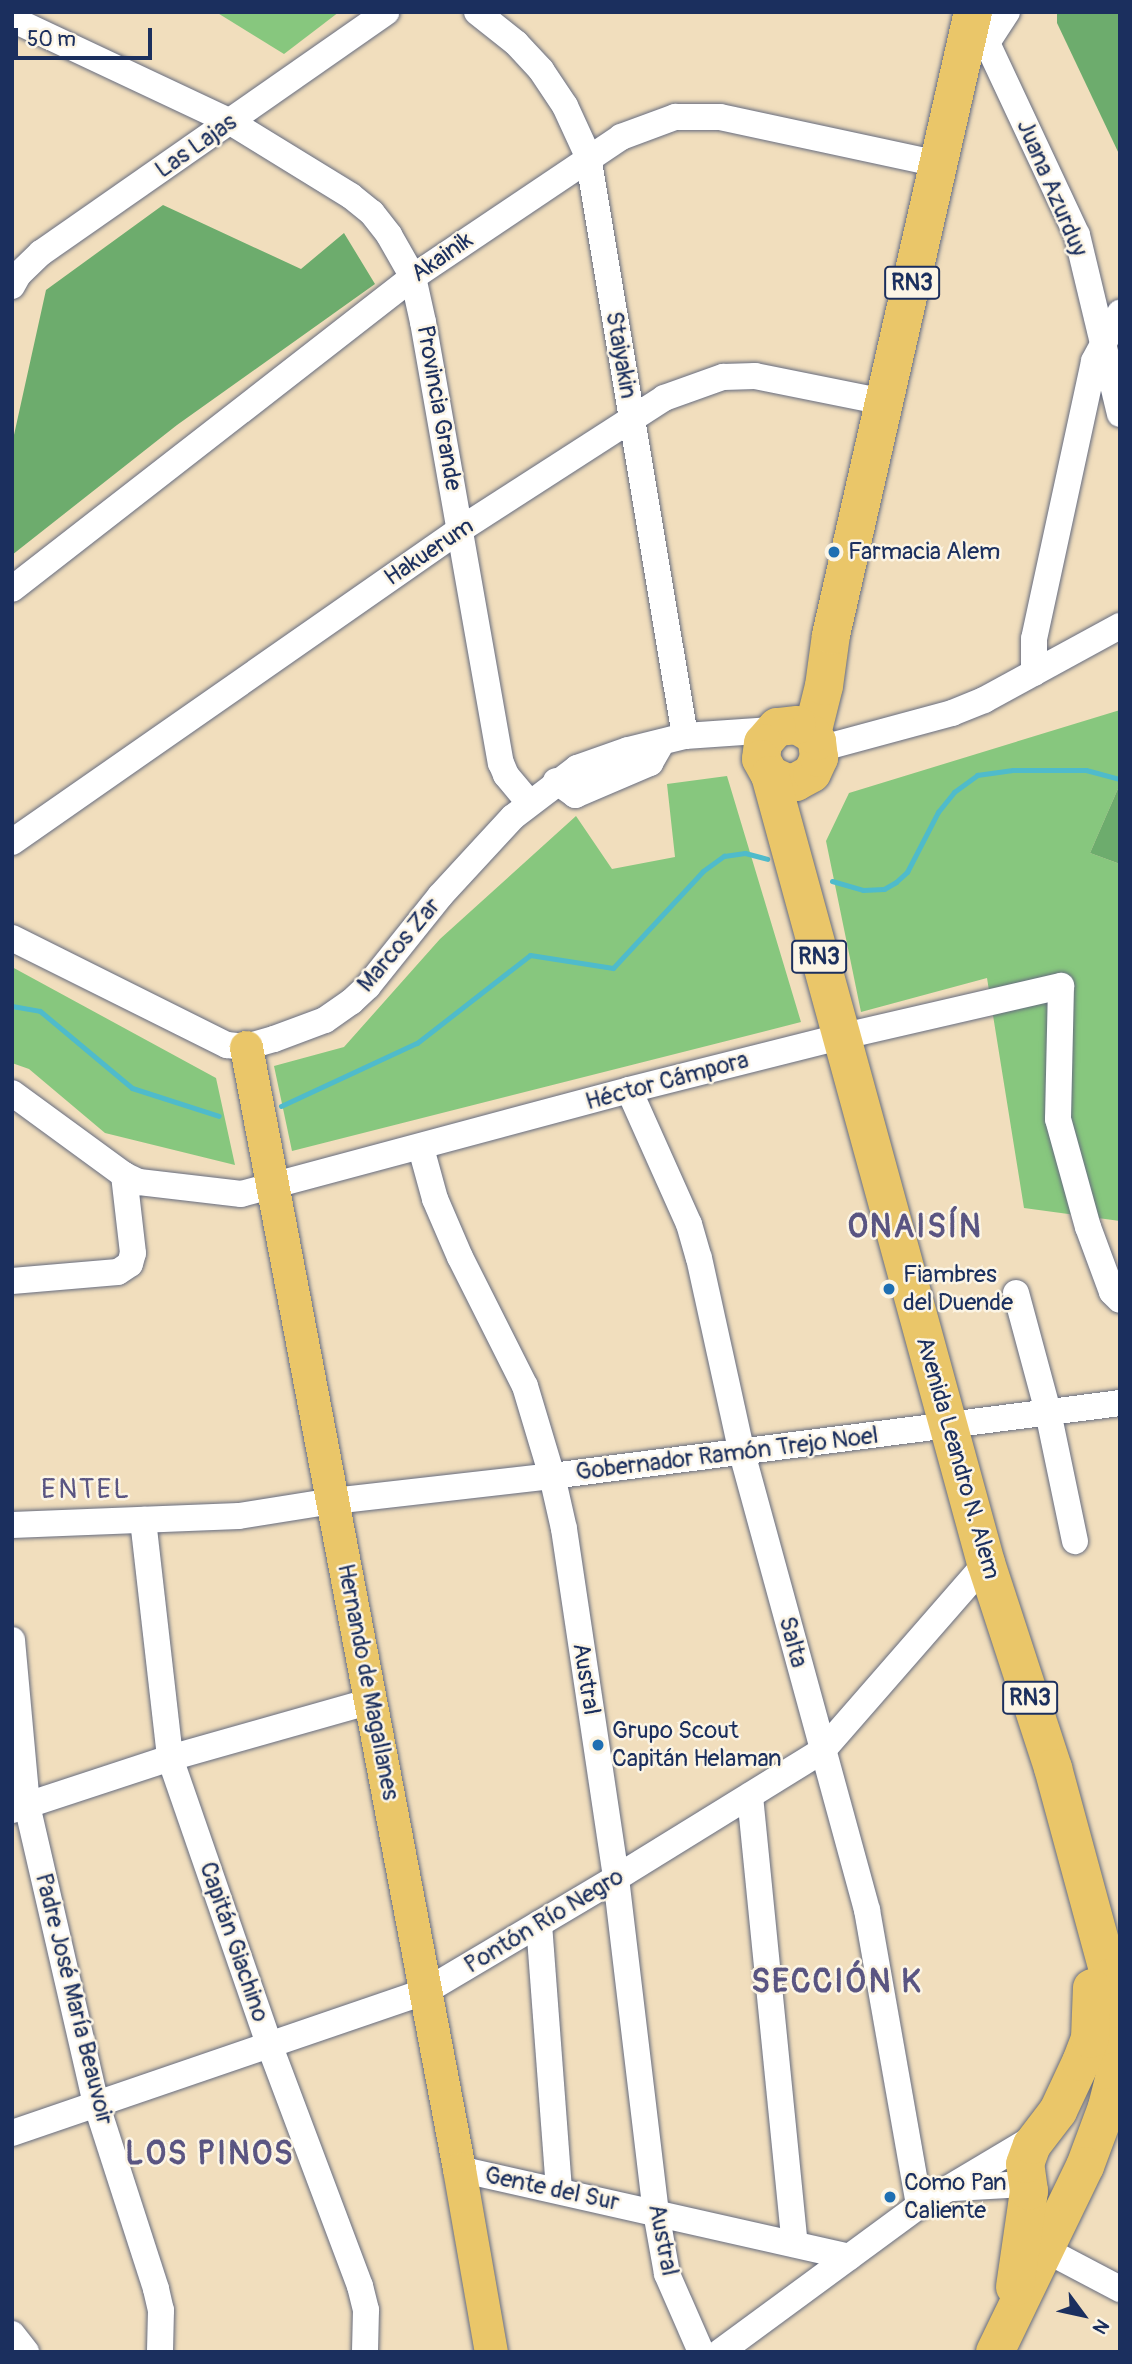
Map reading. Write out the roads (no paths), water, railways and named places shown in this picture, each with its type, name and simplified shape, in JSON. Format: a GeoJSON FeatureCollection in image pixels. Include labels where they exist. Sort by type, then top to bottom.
{"type":"FeatureCollection","features":[{"type":"Feature","properties":{"kind":"highway","name":"RN3"},"geometry":{"type":"LineString","coordinates":[[790,751],[831,635],[960,76],[980,28]]}},
{"type":"Feature","properties":{"kind":"highway","name":"Avenida Leandro N. Alem"},"geometry":{"type":"LineString","coordinates":[[790,751],[799,878],[840,1037],[986,1563],[1071,1833],[1110,1978],[1118,2070],[1091,2151],[1070,2192],[1046,2250],[999,2343]]}},
{"type":"Feature","properties":{"kind":"highway","name":"Avenida Leandro N. Alem"},"geometry":{"type":"LineString","coordinates":[[999,2343],[1017,2279],[1028,2188],[1025,2164],[1051,2125],[1090,2039],[1092,2011],[1089,1959],[1071,1833]]}},
{"type":"Feature","properties":{"kind":"highway"},"geometry":{"type":"LineString","coordinates":[[1051,2125],[1071,2120],[1086,2133],[1091,2151]]}},
{"type":"Feature","properties":{"kind":"highway"},"geometry":{"type":"LineString","coordinates":[[1028,2188],[1049,2198],[1070,2192]]}},
{"type":"Feature","properties":{"kind":"main road","name":"Hernando de Magallanes"},"geometry":{"type":"LineString","coordinates":[[246,1047],[275,1186],[487,2318],[491,2352]]}},
{"type":"Feature","properties":{"kind":"main road","name":"Hernando de Magallanes"},"geometry":{"type":"LineString","coordinates":[[487,2318],[497,2352]]}},
{"type":"Feature","properties":{"kind":"street","name":"Las Lajas"},"geometry":{"type":"LineString","coordinates":[[12,286],[18,275],[41,253],[386,12]]}},
{"type":"Feature","properties":{"kind":"street","name":"Staiyakin"},"geometry":{"type":"LineString","coordinates":[[477,12],[516,43],[541,70],[565,106],[588,156],[632,419],[673,739]]}},
{"type":"Feature","properties":{"kind":"street"},"geometry":{"type":"LineString","coordinates":[[980,28],[1007,12]]}},
{"type":"Feature","properties":{"kind":"street","name":"Provincia Grande"},"geometry":{"type":"LineString","coordinates":[[12,19],[229,121],[372,213],[413,277],[461,529],[501,763],[506,775],[529,802]]}},
{"type":"Feature","properties":{"kind":"street","name":"Juana Azurduy"},"geometry":{"type":"LineString","coordinates":[[980,28],[1077,235],[1101,344],[1120,414]]}},
{"type":"Feature","properties":{"kind":"street","name":"Akainik"},"geometry":{"type":"LineString","coordinates":[[12,589],[413,277],[588,156],[648,125],[675,117],[720,117],[940,164]]}},
{"type":"Feature","properties":{"kind":"street"},"geometry":{"type":"LineString","coordinates":[[1034,673],[1034,639],[1094,361],[1120,313]]}},
{"type":"Feature","properties":{"kind":"street","name":"Hakuerum"},"geometry":{"type":"LineString","coordinates":[[12,842],[461,529],[664,398],[723,377],[755,376],[884,402]]}},
{"type":"Feature","properties":{"kind":"street","name":"Marcos Zar"},"geometry":{"type":"LineString","coordinates":[[246,1047],[325,1020],[351,1002],[368,986],[440,896],[529,802],[577,768],[601,758],[673,739],[727,744],[749,754],[790,751],[952,713],[984,700],[1120,626]]}},
{"type":"Feature","properties":{"kind":"street","name":"Marcos Zar"},"geometry":{"type":"LineString","coordinates":[[673,739],[790,751]]}},
{"type":"Feature","properties":{"kind":"street"},"geometry":{"type":"LineString","coordinates":[[12,939],[210,1038],[246,1047]]}},
{"type":"Feature","properties":{"kind":"street","name":"Héctor Cámpora"},"geometry":{"type":"LineString","coordinates":[[124,1175],[139,1182],[241,1194],[421,1148],[629,1090],[840,1037],[1061,986],[1058,1119],[1088,1227],[1112,1292],[1120,1300]]}},
{"type":"Feature","properties":{"kind":"street","name":"Salta"},"geometry":{"type":"LineString","coordinates":[[629,1090],[692,1235],[741,1453],[867,1910],[919,2206]]}},
{"type":"Feature","properties":{"kind":"street"},"geometry":{"type":"LineString","coordinates":[[12,1093],[124,1175],[133,1253],[130,1264],[118,1272],[12,1281]]}},
{"type":"Feature","properties":{"kind":"street","name":"Austral"},"geometry":{"type":"LineString","coordinates":[[421,1148],[435,1199],[455,1246],[525,1386],[552,1476],[564,1529],[617,1878],[656,2212],[667,2274],[701,2352]]}},
{"type":"Feature","properties":{"kind":"street"},"geometry":{"type":"LineString","coordinates":[[1016,1293],[1048,1412],[1075,1541]]}},
{"type":"Feature","properties":{"kind":"street","name":"Gobernador Ramón Trejo Noel"},"geometry":{"type":"LineString","coordinates":[[12,1525],[239,1516],[333,1501],[741,1453],[1120,1403]]}},
{"type":"Feature","properties":{"kind":"street","name":"Capitán Giachino"},"geometry":{"type":"LineString","coordinates":[[143,1520],[170,1758],[269,2044],[360,2286],[366,2311],[365,2352]]}},
{"type":"Feature","properties":{"kind":"street","name":"Pontón Río Negro"},"geometry":{"type":"LineString","coordinates":[[12,2133],[426,1991],[617,1878],[823,1750],[986,1563]]}},
{"type":"Feature","properties":{"kind":"street","name":"Padre José María Beauvoir"},"geometry":{"type":"LineString","coordinates":[[12,1640],[20,1808],[96,2103],[156,2288],[161,2311],[160,2352]]}},
{"type":"Feature","properties":{"kind":"street"},"geometry":{"type":"LineString","coordinates":[[20,1808],[170,1758],[371,1701]]}},
{"type":"Feature","properties":{"kind":"street"},"geometry":{"type":"LineString","coordinates":[[750,1796],[795,2244]]}},
{"type":"Feature","properties":{"kind":"street"},"geometry":{"type":"LineString","coordinates":[[539,1924],[559,2190]]}},
{"type":"Feature","properties":{"kind":"street"},"geometry":{"type":"LineString","coordinates":[[720,2352],[919,2206],[1051,2125],[1118,2070]]}},
{"type":"Feature","properties":{"kind":"street","name":"Gente del Sur"},"geometry":{"type":"LineString","coordinates":[[459,2169],[849,2257]]}},
{"type":"Feature","properties":{"kind":"street"},"geometry":{"type":"LineString","coordinates":[[944,2189],[1028,2188]]}},
{"type":"Feature","properties":{"kind":"street"},"geometry":{"type":"LineString","coordinates":[[1046,2250],[1120,2289]]}},
{"type":"Feature","properties":{"kind":"street"},"geometry":{"type":"LineString","coordinates":[[12,2334],[26,2352]]}},
{"type":"Feature","properties":{"kind":"waterway"},"geometry":{"type":"LineString","coordinates":[[832,881],[863,890],[884,889],[896,882],[907,872],[938,812],[954,792],[977,775],[1013,770],[1086,770],[1120,779]]}},
{"type":"Feature","properties":{"kind":"waterway"},"geometry":{"type":"LineString","coordinates":[[281,1106],[417,1043],[530,955],[613,968],[703,871],[724,856],[745,853],[767,859]]}},
{"type":"Feature","properties":{"kind":"waterway"},"geometry":{"type":"LineString","coordinates":[[12,1006],[40,1011],[132,1088],[219,1116]]}},
{"type":"Feature","properties":{"kind":"place","name":"Farmacia Alem"},"geometry":{"type":"Point","coordinates":[834,552]}},
{"type":"Feature","properties":{"kind":"place","name":"Fiambres del Duende"},"geometry":{"type":"Point","coordinates":[889,1289]}},
{"type":"Feature","properties":{"kind":"place","name":"Grupo Scout Capitán Helaman"},"geometry":{"type":"Point","coordinates":[598,1745]}},
{"type":"Feature","properties":{"kind":"place","name":"Como Pan Caliente"},"geometry":{"type":"Point","coordinates":[890,2197]}},
{"type":"Feature","properties":{"kind":"district","name":"ONAISÍN"},"geometry":{"type":"Point","coordinates":[915,1227]}},
{"type":"Feature","properties":{"kind":"district","name":"ENTEL"},"geometry":{"type":"Point","coordinates":[86,1490]}},
{"type":"Feature","properties":{"kind":"district","name":"SECCIÓN K"},"geometry":{"type":"Point","coordinates":[837,1982]}},
{"type":"Feature","properties":{"kind":"district","name":"LOS PINOS"},"geometry":{"type":"Point","coordinates":[210,2154]}}]}
